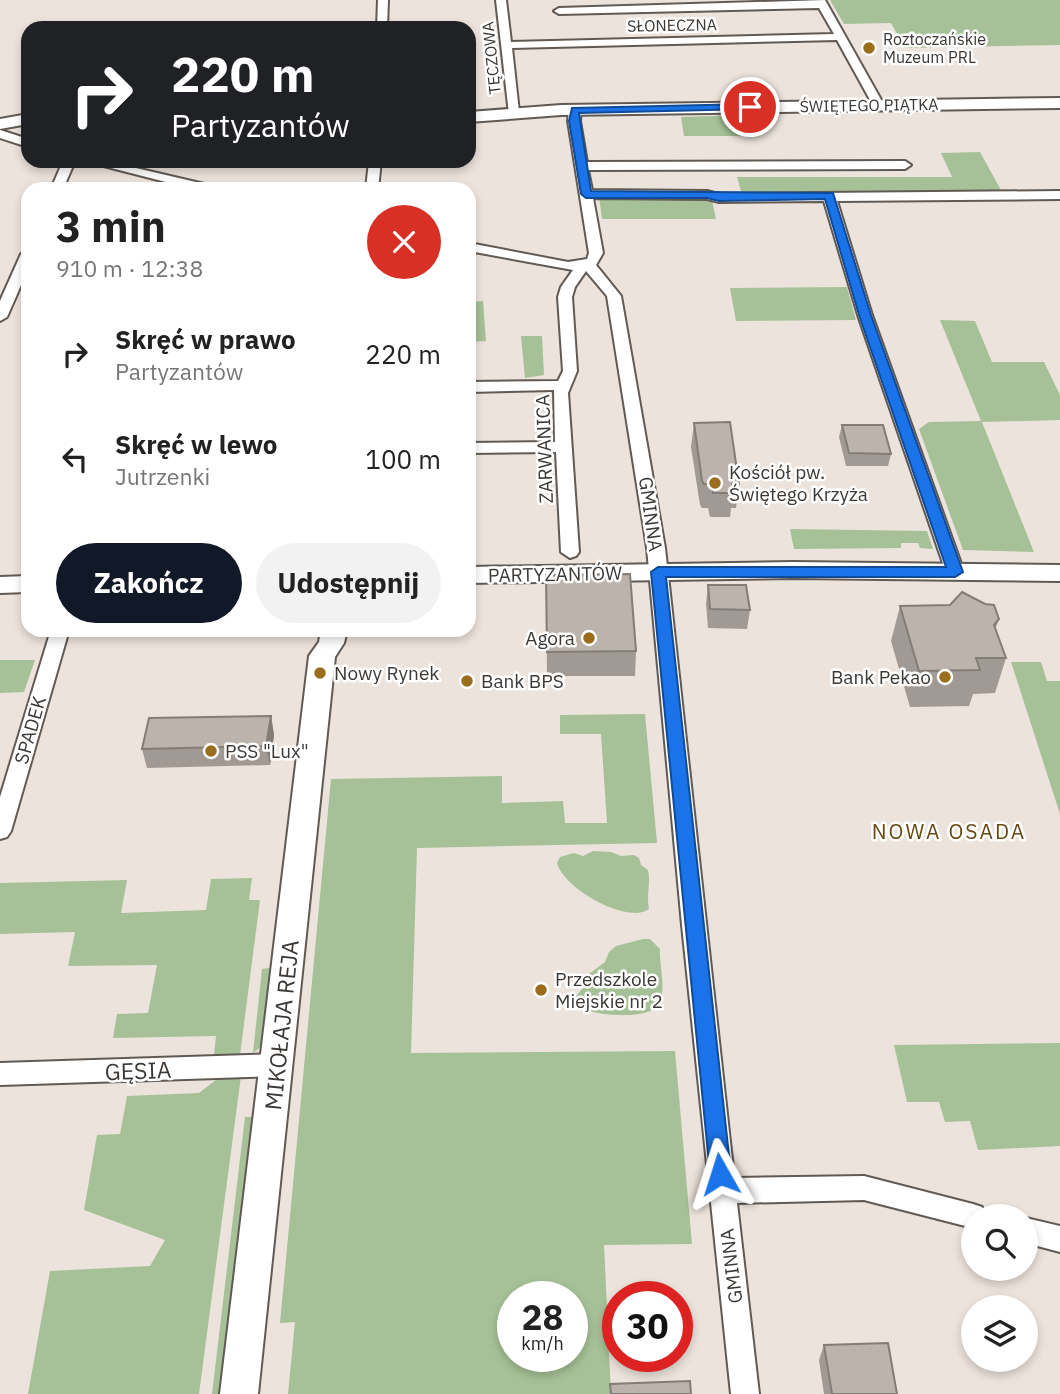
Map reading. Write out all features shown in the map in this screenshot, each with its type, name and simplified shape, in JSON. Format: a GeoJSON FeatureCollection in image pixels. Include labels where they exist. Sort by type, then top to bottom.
{"type":"FeatureCollection","features":[{"type":"Feature","properties":{"kind":"main road","name":"ŚWIĘTEGO PIĄTKA"},"geometry":{"type":"LineString","coordinates":[[476,116],[575,110]]}},
{"type":"Feature","properties":{"kind":"main road"},"geometry":{"type":"LineString","coordinates":[[0,124],[21,120]]}},
{"type":"Feature","properties":{"kind":"main road","name":"PARTYZANTÓW"},"geometry":{"type":"LineString","coordinates":[[476,575],[658,572],[1060,573]]}},
{"type":"Feature","properties":{"kind":"main road"},"geometry":{"type":"LineString","coordinates":[[0,585],[21,584]]}},
{"type":"Feature","properties":{"kind":"street"},"geometry":{"type":"LineString","coordinates":[[382,21],[383,0]]}},
{"type":"Feature","properties":{"kind":"street","name":"TĘCZOWA"},"geometry":{"type":"LineString","coordinates":[[501,0],[513,112]]}},
{"type":"Feature","properties":{"kind":"street"},"geometry":{"type":"LineString","coordinates":[[559,11],[822,3],[878,105]]}},
{"type":"Feature","properties":{"kind":"street","name":"SŁONECZNA"},"geometry":{"type":"LineString","coordinates":[[505,45],[840,37]]}},
{"type":"Feature","properties":{"kind":"street","name":"ŚWIĘTEGO PIĄTKA"},"geometry":{"type":"LineString","coordinates":[[575,110],[1060,103]]}},
{"type":"Feature","properties":{"kind":"street"},"geometry":{"type":"LineString","coordinates":[[476,248],[585,266],[596,253],[581,166],[575,110]]}},
{"type":"Feature","properties":{"kind":"street"},"geometry":{"type":"LineString","coordinates":[[0,134],[21,141]]}},
{"type":"Feature","properties":{"kind":"street"},"geometry":{"type":"LineString","coordinates":[[581,166],[905,165]]}},
{"type":"Feature","properties":{"kind":"street"},"geometry":{"type":"LineString","coordinates":[[119,168],[176,182]]}},
{"type":"Feature","properties":{"kind":"street"},"geometry":{"type":"LineString","coordinates":[[586,194],[707,195],[719,198],[1060,195]]}},
{"type":"Feature","properties":{"kind":"street"},"geometry":{"type":"LineString","coordinates":[[829,195],[883,368],[955,572]]}},
{"type":"Feature","properties":{"kind":"street","name":"ZARWANICA"},"geometry":{"type":"LineString","coordinates":[[570,552],[562,385],[570,371],[565,308],[566,290],[585,266]]}},
{"type":"Feature","properties":{"kind":"street","name":"GMINNA"},"geometry":{"type":"LineString","coordinates":[[585,266],[603,279],[614,296],[639,437],[658,572],[745,1394]]}},
{"type":"Feature","properties":{"kind":"street"},"geometry":{"type":"LineString","coordinates":[[0,317],[21,270]]}},
{"type":"Feature","properties":{"kind":"street"},"geometry":{"type":"LineString","coordinates":[[476,387],[562,385]]}},
{"type":"Feature","properties":{"kind":"street"},"geometry":{"type":"LineString","coordinates":[[476,448],[564,447]]}},
{"type":"Feature","properties":{"kind":"street","name":"SPADEK"},"geometry":{"type":"LineString","coordinates":[[0,831],[58,637]]}},
{"type":"Feature","properties":{"kind":"street","name":"MIKOŁAJA REJA"},"geometry":{"type":"LineString","coordinates":[[239,1394],[324,639]]}},
{"type":"Feature","properties":{"kind":"street","name":"GĘSIA"},"geometry":{"type":"LineString","coordinates":[[0,1074],[276,1065]]}},
{"type":"Feature","properties":{"kind":"street"},"geometry":{"type":"LineString","coordinates":[[722,1189],[742,1191],[864,1188],[961,1213]]}},
{"type":"Feature","properties":{"kind":"street"},"geometry":{"type":"LineString","coordinates":[[1038,1234],[1060,1239]]}},
{"type":"Feature","properties":{"kind":"green space"},"geometry":{"type":"Polygon","coordinates":[[[830,0],[1060,0],[1060,45],[905,48],[891,23],[844,24],[830,0]]]}},
{"type":"Feature","properties":{"kind":"green space"},"geometry":{"type":"Polygon","coordinates":[[[745,115],[752,136],[684,136],[681,117],[745,115]]]}},
{"type":"Feature","properties":{"kind":"green space"},"geometry":{"type":"Polygon","coordinates":[[[980,152],[1002,192],[742,195],[737,177],[952,177],[941,153],[980,152]]]}},
{"type":"Feature","properties":{"kind":"green space"},"geometry":{"type":"Polygon","coordinates":[[[599,197],[707,197],[712,200],[716,219],[602,219],[599,197]]]}},
{"type":"Feature","properties":{"kind":"green space"},"geometry":{"type":"Polygon","coordinates":[[[847,287],[856,320],[736,321],[730,288],[847,287]]]}},
{"type":"Feature","properties":{"kind":"green space"},"geometry":{"type":"Polygon","coordinates":[[[483,301],[486,341],[476,342],[476,302],[483,301]]]}},
{"type":"Feature","properties":{"kind":"green space"},"geometry":{"type":"Polygon","coordinates":[[[940,320],[975,321],[992,362],[1044,362],[1060,395],[1060,420],[982,422],[1034,552],[963,550],[919,429],[929,422],[981,421],[940,320]]]}},
{"type":"Feature","properties":{"kind":"green space"},"geometry":{"type":"Polygon","coordinates":[[[521,336],[542,336],[544,375],[525,378],[521,336]]]}},
{"type":"Feature","properties":{"kind":"green space"},"geometry":{"type":"Polygon","coordinates":[[[790,529],[927,531],[933,549],[920,548],[918,543],[901,543],[901,548],[794,549],[790,529]]]}},
{"type":"Feature","properties":{"kind":"green space"},"geometry":{"type":"Polygon","coordinates":[[[0,660],[35,660],[24,692],[0,693],[0,660]]]}},
{"type":"Feature","properties":{"kind":"green space"},"geometry":{"type":"Polygon","coordinates":[[[1011,662],[1041,662],[1047,681],[1060,681],[1060,814],[1011,662]]]}},
{"type":"Feature","properties":{"kind":"green space"},"geometry":{"type":"Polygon","coordinates":[[[645,714],[657,843],[417,848],[411,1053],[675,1051],[692,1244],[604,1245],[606,1281],[602,1281],[602,1372],[610,1372],[611,1394],[288,1394],[295,1322],[280,1323],[331,779],[502,776],[502,803],[563,801],[565,823],[607,823],[601,734],[560,734],[560,715],[645,714]]]}},
{"type":"Feature","properties":{"kind":"green space"},"geometry":{"type":"Polygon","coordinates":[[[593,851],[611,852],[621,856],[634,855],[639,858],[641,865],[648,870],[649,909],[639,913],[612,908],[583,893],[571,883],[557,863],[560,857],[574,853],[583,856],[593,851]]]}},
{"type":"Feature","properties":{"kind":"green space"},"geometry":{"type":"Polygon","coordinates":[[[252,878],[249,900],[260,900],[240,1055],[214,1055],[216,1036],[113,1038],[117,1014],[148,1013],[157,965],[68,966],[75,932],[0,934],[0,883],[127,880],[121,913],[206,910],[211,879],[252,878]]]}},
{"type":"Feature","properties":{"kind":"green space"},"geometry":{"type":"Polygon","coordinates":[[[650,939],[660,949],[662,997],[655,1009],[646,1013],[620,1015],[593,1012],[576,1004],[576,996],[588,982],[589,974],[605,962],[609,952],[616,946],[650,939]]]}},
{"type":"Feature","properties":{"kind":"green space"},"geometry":{"type":"Polygon","coordinates":[[[269,968],[272,972],[265,1043],[253,1053],[262,969],[269,968]]]}},
{"type":"Feature","properties":{"kind":"green space"},"geometry":{"type":"Polygon","coordinates":[[[1060,1043],[1060,1146],[978,1150],[970,1121],[945,1122],[939,1102],[907,1102],[894,1045],[1060,1043]]]}},
{"type":"Feature","properties":{"kind":"green space"},"geometry":{"type":"Polygon","coordinates":[[[221,1076],[241,1076],[199,1394],[28,1394],[50,1271],[150,1266],[165,1240],[84,1210],[97,1135],[120,1134],[127,1096],[199,1093],[221,1076]]]}},
{"type":"Feature","properties":{"kind":"green space"},"geometry":{"type":"Polygon","coordinates":[[[245,1117],[256,1117],[223,1394],[212,1394],[245,1117]]]}},
{"type":"Feature","properties":{"kind":"building"},"geometry":{"type":"Polygon","coordinates":[[[730,422],[739,484],[732,484],[733,493],[713,493],[711,484],[704,484],[702,481],[694,423],[730,422]]]}},
{"type":"Feature","properties":{"kind":"building"},"geometry":{"type":"Polygon","coordinates":[[[842,425],[883,425],[891,454],[849,453],[842,425]]]}},
{"type":"Feature","properties":{"kind":"building","name":"Agora"},"geometry":{"type":"Polygon","coordinates":[[[630,574],[636,651],[547,652],[546,575],[630,574]]]}},
{"type":"Feature","properties":{"kind":"building"},"geometry":{"type":"Polygon","coordinates":[[[708,585],[746,585],[750,610],[710,609],[708,585]]]}},
{"type":"Feature","properties":{"kind":"building"},"geometry":{"type":"Polygon","coordinates":[[[962,592],[985,604],[994,605],[999,619],[994,625],[1006,658],[976,658],[980,670],[919,671],[900,606],[950,605],[962,592]]]}},
{"type":"Feature","properties":{"kind":"building"},"geometry":{"type":"Polygon","coordinates":[[[271,716],[266,746],[142,749],[149,718],[271,716]]]}},
{"type":"Feature","properties":{"kind":"building"},"geometry":{"type":"Polygon","coordinates":[[[888,1343],[897,1394],[832,1394],[824,1345],[888,1343]]]}},
{"type":"Feature","properties":{"kind":"building"},"geometry":{"type":"Polygon","coordinates":[[[690,1381],[691,1394],[611,1394],[610,1384],[690,1381]]]}},
{"type":"Feature","properties":{"kind":"place","name":"Roztoczańskie Muzeum PRL"},"geometry":{"type":"Point","coordinates":[869,48]}},
{"type":"Feature","properties":{"kind":"place","name":"Kościół pw. Świętego Krzyża"},"geometry":{"type":"Point","coordinates":[715,483]}},
{"type":"Feature","properties":{"kind":"place","name":"Agora"},"geometry":{"type":"Point","coordinates":[589,638]}},
{"type":"Feature","properties":{"kind":"place","name":"Nowy Rynek"},"geometry":{"type":"Point","coordinates":[320,673]}},
{"type":"Feature","properties":{"kind":"place","name":"Bank Pekao"},"geometry":{"type":"Point","coordinates":[945,677]}},
{"type":"Feature","properties":{"kind":"place","name":"Bank BPS"},"geometry":{"type":"Point","coordinates":[467,681]}},
{"type":"Feature","properties":{"kind":"place","name":"PSS \"Lux\""},"geometry":{"type":"Point","coordinates":[211,751]}},
{"type":"Feature","properties":{"kind":"place","name":"Przedszkole Miejskie nr 2"},"geometry":{"type":"Point","coordinates":[541,990]}},
{"type":"Feature","properties":{"kind":"district","name":"NOWA OSADA"},"geometry":{"type":"Point","coordinates":[949,831]}},
{"type":"Feature","properties":{"kind":"route"},"geometry":{"type":"LineString","coordinates":[[720,1174],[658,572],[955,572],[865,315],[829,195],[719,198],[707,195],[586,194],[574,121],[575,110],[750,107]]}}]}
